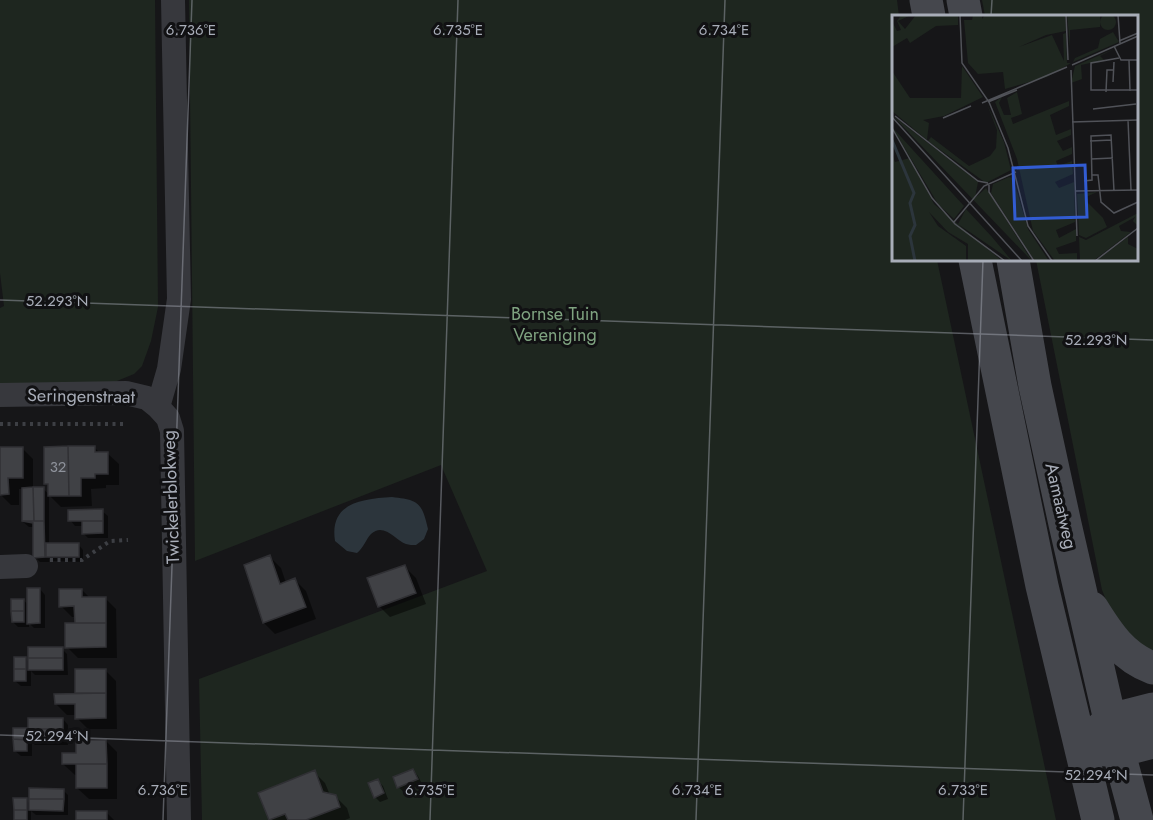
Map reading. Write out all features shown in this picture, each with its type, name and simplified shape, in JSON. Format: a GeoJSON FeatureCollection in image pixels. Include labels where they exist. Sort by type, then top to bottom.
{"type":"FeatureCollection","features":[{"type":"Feature","properties":{"kind":"main road"},"geometry":{"type":"LineString","coordinates":[[926,0],[929,15]]}},
{"type":"Feature","properties":{"kind":"main road"},"geometry":{"type":"LineString","coordinates":[[963,0],[966,15]]}},
{"type":"Feature","properties":{"kind":"main road","name":"Aamaatweg"},"geometry":{"type":"LineString","coordinates":[[975,261],[1042,586],[1098,820]]}},
{"type":"Feature","properties":{"kind":"main road","name":"Aamaatweg"},"geometry":{"type":"LineString","coordinates":[[1013,261],[1035,386],[1114,735],[1137,820]]}},
{"type":"Feature","properties":{"kind":"main road"},"geometry":{"type":"LineString","coordinates":[[1081,591],[1117,645],[1129,656],[1153,668]]}},
{"type":"Feature","properties":{"kind":"main road"},"geometry":{"type":"LineString","coordinates":[[1079,748],[1114,735],[1153,709]]}},
{"type":"Feature","properties":{"kind":"main road"},"geometry":{"type":"LineString","coordinates":[[1114,735],[1153,742]]}},
{"type":"Feature","properties":{"kind":"street","name":"Twickelerblokweg"},"geometry":{"type":"LineString","coordinates":[[173,0],[179,299],[169,369],[158,407],[168,418],[172,431],[179,820]]}},
{"type":"Feature","properties":{"kind":"street","name":"Seringenstraat"},"geometry":{"type":"LineString","coordinates":[[0,395],[126,393],[147,398],[158,407]]}},
{"type":"Feature","properties":{"kind":"street"},"geometry":{"type":"LineString","coordinates":[[0,567],[26,566]]}},
{"type":"Feature","properties":{"kind":"path"},"geometry":{"type":"LineString","coordinates":[[0,424],[125,424]]}},
{"type":"Feature","properties":{"kind":"path"},"geometry":{"type":"LineString","coordinates":[[26,566],[46,560],[82,560],[110,541],[128,540]]}},
{"type":"Feature","properties":{"kind":"green space"},"geometry":{"type":"Polygon","coordinates":[[[0,0],[155,0],[158,307],[151,341],[142,366],[134,374],[112,383],[0,384],[0,308],[4,306],[0,273],[0,0]]]}},
{"type":"Feature","properties":{"kind":"green space","name":"Bornse Tuin Vereniging"},"geometry":{"type":"Polygon","coordinates":[[[189,0],[897,0],[899,15],[892,15],[892,261],[937,261],[1056,820],[202,820],[199,679],[487,571],[441,465],[195,561],[189,0]]]}},
{"type":"Feature","properties":{"kind":"green space"},"geometry":{"type":"Polygon","coordinates":[[[982,0],[1153,0],[1153,657],[1118,629],[1102,590],[1036,261],[1138,261],[1138,15],[985,15],[982,0]]]}},
{"type":"Feature","properties":{"kind":"shaded area"},"geometry":{"type":"Polygon","coordinates":[[[392,497],[408,499],[418,504],[424,513],[428,529],[424,539],[416,545],[408,545],[390,533],[376,531],[369,536],[357,553],[347,551],[335,541],[337,518],[343,510],[350,505],[370,499],[392,497]]]}},
{"type":"Feature","properties":{"kind":"building"},"geometry":{"type":"Polygon","coordinates":[[[68,446],[95,446],[95,452],[108,452],[108,474],[95,474],[95,478],[81,478],[81,496],[69,496],[68,446]]]}},
{"type":"Feature","properties":{"kind":"building"},"geometry":{"type":"Polygon","coordinates":[[[68,446],[69,496],[48,496],[48,484],[44,484],[44,447],[68,446]]]}},
{"type":"Feature","properties":{"kind":"building"},"geometry":{"type":"Polygon","coordinates":[[[0,447],[23,447],[23,478],[8,478],[9,494],[0,495],[0,447]]]}},
{"type":"Feature","properties":{"kind":"building"},"geometry":{"type":"Polygon","coordinates":[[[33,487],[34,521],[22,521],[22,488],[33,487]]]}},
{"type":"Feature","properties":{"kind":"building"},"geometry":{"type":"Polygon","coordinates":[[[33,487],[44,487],[44,521],[34,521],[33,487]]]}},
{"type":"Feature","properties":{"kind":"building"},"geometry":{"type":"Polygon","coordinates":[[[103,509],[103,521],[68,521],[68,510],[103,509]]]}},
{"type":"Feature","properties":{"kind":"building"},"geometry":{"type":"Polygon","coordinates":[[[22,521],[44,521],[45,557],[33,558],[33,523],[22,521]]]}},
{"type":"Feature","properties":{"kind":"building"},"geometry":{"type":"Polygon","coordinates":[[[82,521],[103,521],[103,533],[82,534],[82,521]]]}},
{"type":"Feature","properties":{"kind":"building"},"geometry":{"type":"Polygon","coordinates":[[[46,543],[79,543],[79,557],[46,557],[46,543]]]}},
{"type":"Feature","properties":{"kind":"building"},"geometry":{"type":"Polygon","coordinates":[[[270,555],[280,584],[295,578],[306,607],[263,623],[244,565],[270,555]]]}},
{"type":"Feature","properties":{"kind":"building"},"geometry":{"type":"Polygon","coordinates":[[[405,565],[416,593],[378,607],[367,578],[405,565]]]}},
{"type":"Feature","properties":{"kind":"building"},"geometry":{"type":"Polygon","coordinates":[[[27,588],[40,588],[40,623],[27,624],[27,588]]]}},
{"type":"Feature","properties":{"kind":"building"},"geometry":{"type":"Polygon","coordinates":[[[59,589],[82,589],[82,597],[106,597],[106,623],[75,623],[74,606],[59,607],[59,589]]]}},
{"type":"Feature","properties":{"kind":"building"},"geometry":{"type":"Polygon","coordinates":[[[11,599],[24,599],[24,611],[11,611],[11,599]]]}},
{"type":"Feature","properties":{"kind":"building"},"geometry":{"type":"Polygon","coordinates":[[[11,611],[24,611],[24,622],[12,622],[11,611]]]}},
{"type":"Feature","properties":{"kind":"building"},"geometry":{"type":"Polygon","coordinates":[[[65,623],[106,623],[106,647],[65,648],[65,623]]]}},
{"type":"Feature","properties":{"kind":"building"},"geometry":{"type":"Polygon","coordinates":[[[28,647],[63,647],[63,658],[28,658],[28,647]]]}},
{"type":"Feature","properties":{"kind":"building"},"geometry":{"type":"Polygon","coordinates":[[[14,657],[26,657],[26,669],[14,669],[14,657]]]}},
{"type":"Feature","properties":{"kind":"building"},"geometry":{"type":"Polygon","coordinates":[[[28,658],[63,658],[63,670],[28,670],[28,658]]]}},
{"type":"Feature","properties":{"kind":"building"},"geometry":{"type":"Polygon","coordinates":[[[14,669],[26,669],[26,681],[14,681],[14,669]]]}},
{"type":"Feature","properties":{"kind":"building"},"geometry":{"type":"Polygon","coordinates":[[[75,669],[106,669],[106,693],[75,693],[75,669]]]}},
{"type":"Feature","properties":{"kind":"building"},"geometry":{"type":"Polygon","coordinates":[[[106,693],[106,718],[75,719],[75,704],[55,704],[54,694],[106,693]]]}},
{"type":"Feature","properties":{"kind":"building"},"geometry":{"type":"Polygon","coordinates":[[[28,718],[63,718],[63,729],[28,729],[28,718]]]}},
{"type":"Feature","properties":{"kind":"building"},"geometry":{"type":"Polygon","coordinates":[[[13,728],[27,728],[27,740],[13,739],[13,728]]]}},
{"type":"Feature","properties":{"kind":"building"},"geometry":{"type":"Polygon","coordinates":[[[28,729],[63,729],[63,740],[28,740],[28,729]]]}},
{"type":"Feature","properties":{"kind":"building"},"geometry":{"type":"Polygon","coordinates":[[[13,739],[27,740],[27,751],[14,751],[13,739]]]}},
{"type":"Feature","properties":{"kind":"building"},"geometry":{"type":"Polygon","coordinates":[[[76,740],[106,740],[107,764],[62,764],[62,753],[76,753],[76,740]]]}},
{"type":"Feature","properties":{"kind":"building"},"geometry":{"type":"Polygon","coordinates":[[[76,764],[107,764],[107,788],[76,788],[76,764]]]}},
{"type":"Feature","properties":{"kind":"building"},"geometry":{"type":"Polygon","coordinates":[[[413,769],[418,779],[397,788],[393,777],[413,769]]]}},
{"type":"Feature","properties":{"kind":"building"},"geometry":{"type":"Polygon","coordinates":[[[315,770],[323,792],[336,795],[340,807],[306,820],[288,820],[285,814],[269,820],[258,793],[315,770]]]}},
{"type":"Feature","properties":{"kind":"building"},"geometry":{"type":"Polygon","coordinates":[[[378,779],[384,793],[374,798],[368,783],[378,779]]]}},
{"type":"Feature","properties":{"kind":"building"},"geometry":{"type":"Polygon","coordinates":[[[29,788],[64,789],[64,799],[29,799],[29,788]]]}},
{"type":"Feature","properties":{"kind":"building"},"geometry":{"type":"Polygon","coordinates":[[[13,798],[27,798],[27,810],[14,810],[13,798]]]}},
{"type":"Feature","properties":{"kind":"building"},"geometry":{"type":"Polygon","coordinates":[[[29,799],[64,799],[63,811],[29,810],[29,799]]]}},
{"type":"Feature","properties":{"kind":"building"},"geometry":{"type":"Polygon","coordinates":[[[14,810],[27,810],[27,820],[14,820],[14,810]]]}},
{"type":"Feature","properties":{"kind":"building"},"geometry":{"type":"Polygon","coordinates":[[[76,811],[107,811],[107,820],[76,820],[76,811]]]}}]}
